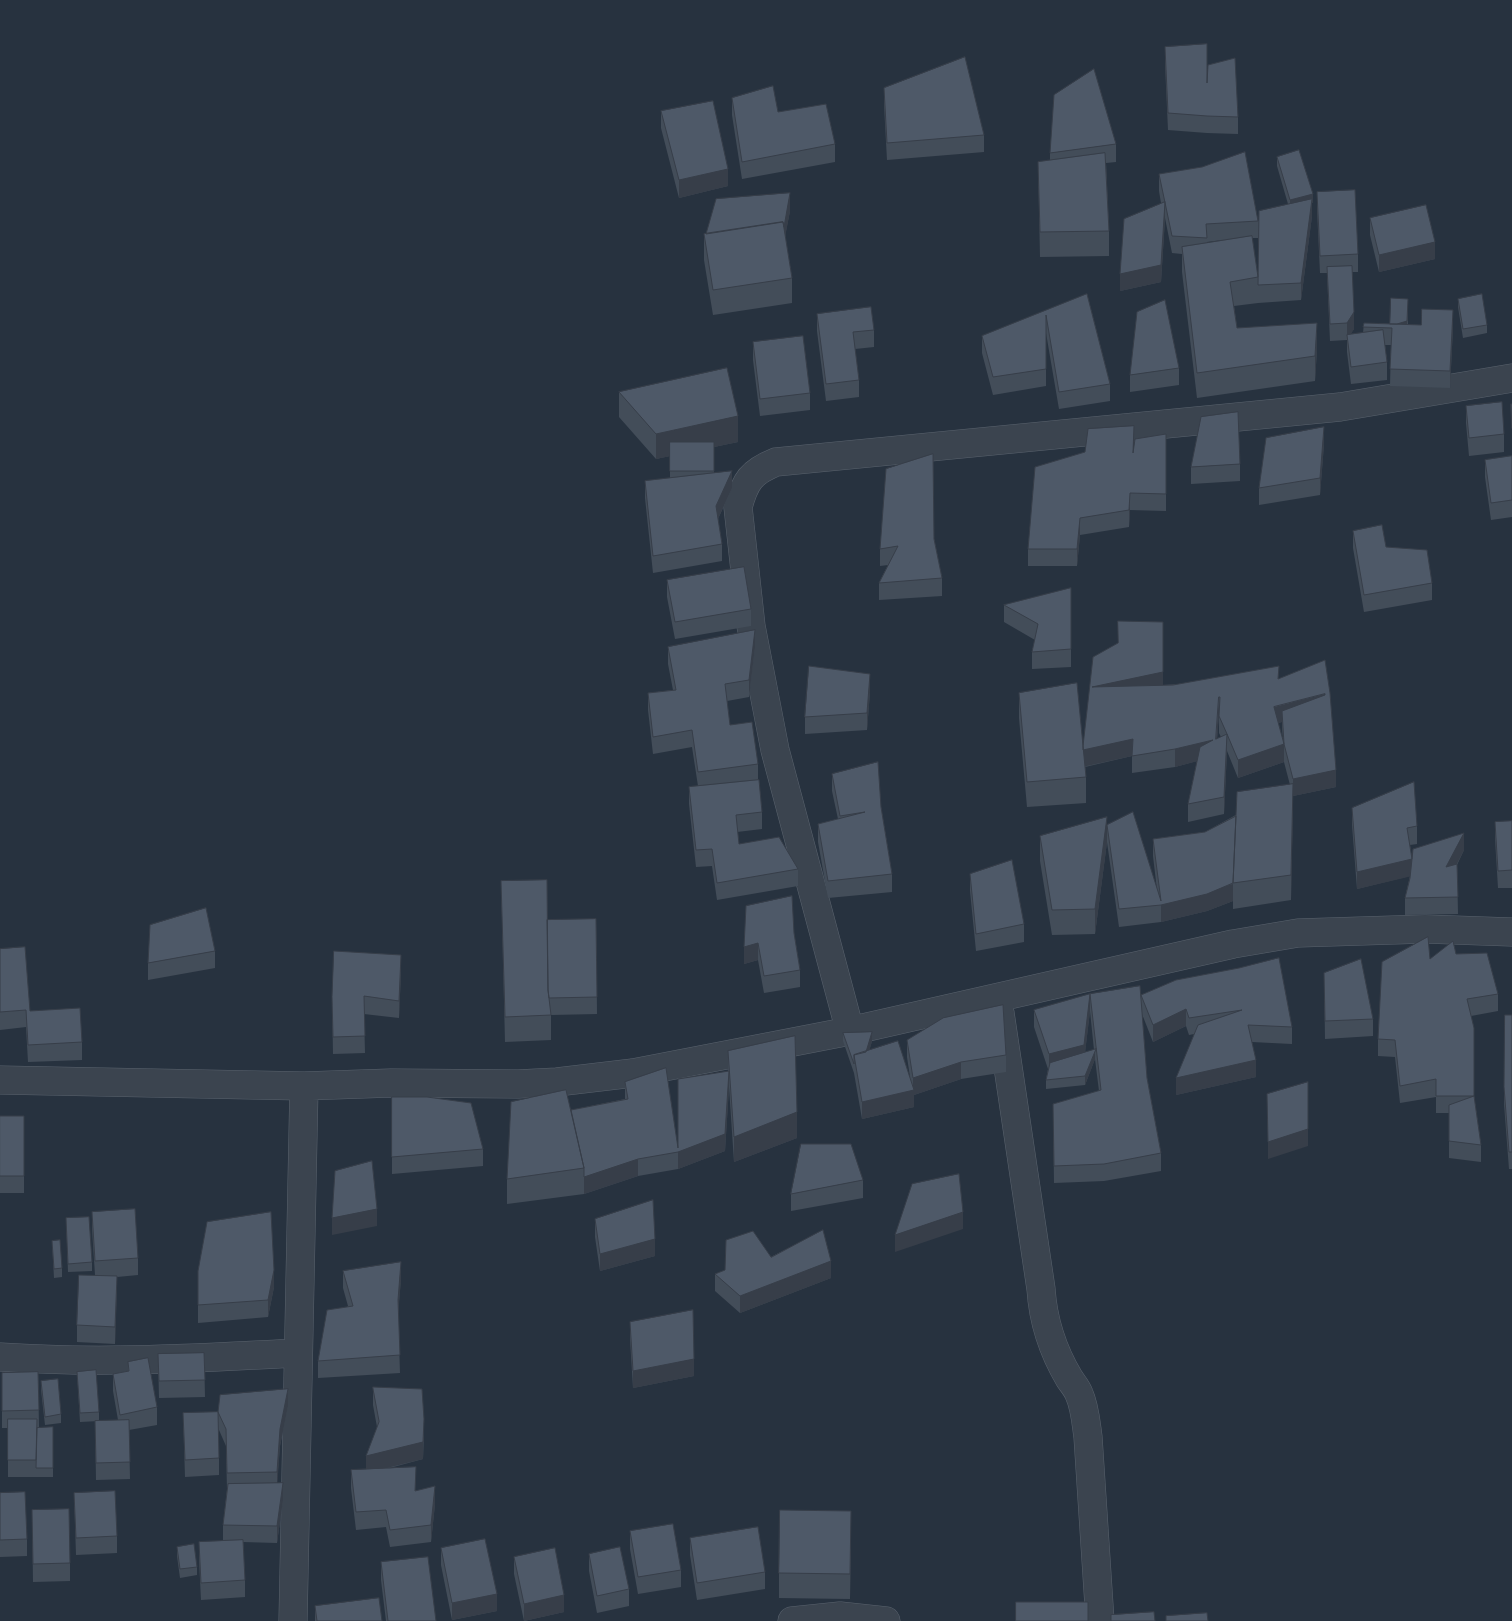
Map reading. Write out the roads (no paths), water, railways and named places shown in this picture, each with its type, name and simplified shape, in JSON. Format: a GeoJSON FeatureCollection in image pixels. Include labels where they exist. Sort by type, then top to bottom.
{"type":"FeatureCollection","features":[{"type":"Feature","properties":{"kind":"street"},"geometry":{"type":"LineString","coordinates":[[850,1031],[774,750],[751,626],[738,507],[748,481],[760,469],[776,462],[1340,407],[1512,378]]}},
{"type":"Feature","properties":{"kind":"street"},"geometry":{"type":"LineString","coordinates":[[0,1080],[304,1086],[391,1083],[518,1084],[557,1082],[634,1073],[850,1031],[1233,944],[1298,933],[1425,929],[1512,932]]}},
{"type":"Feature","properties":{"kind":"street"},"geometry":{"type":"LineString","coordinates":[[998,997],[1041,1289],[1042,1309],[1050,1337],[1068,1377],[1079,1394],[1084,1409],[1088,1437],[1100,1621]]}},
{"type":"Feature","properties":{"kind":"street"},"geometry":{"type":"LineString","coordinates":[[293,1621],[304,1086]]}},
{"type":"Feature","properties":{"kind":"street"},"geometry":{"type":"LineString","coordinates":[[0,1357],[115,1361],[298,1353]]}},
{"type":"Feature","properties":{"kind":"street"},"geometry":{"type":"LineString","coordinates":[[792,1621],[840,1616],[886,1621]]}}]}
